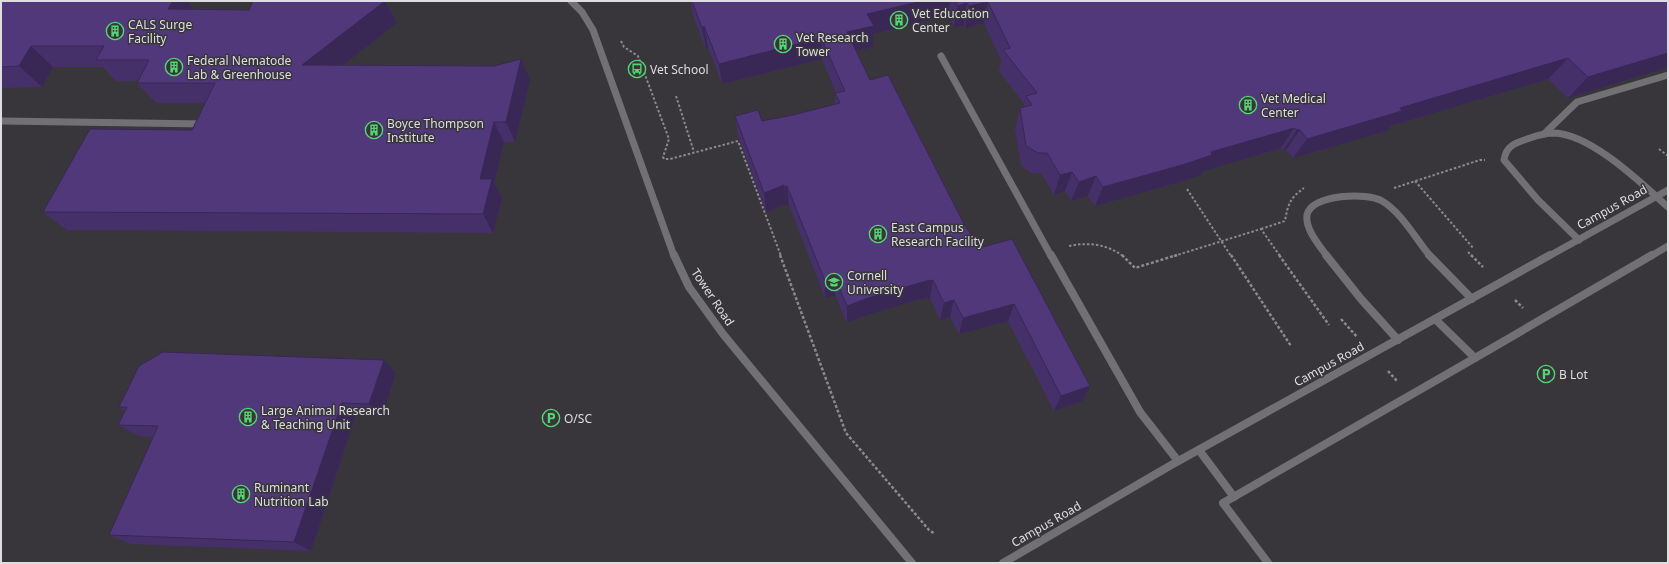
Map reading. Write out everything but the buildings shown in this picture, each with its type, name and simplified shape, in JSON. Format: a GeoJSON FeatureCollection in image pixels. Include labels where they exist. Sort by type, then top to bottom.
{"type":"FeatureCollection","features":[{"type":"Feature","properties":{"kind":"street","name":"Tower Road"},"geometry":{"type":"LineString","coordinates":[[571,1],[582,12],[593,30],[665,231],[679,268],[689,287],[723,334],[912,563]]}},
{"type":"Feature","properties":{"kind":"street"},"geometry":{"type":"LineString","coordinates":[[941,56],[1049,252],[1140,412],[1178,461]]}},
{"type":"Feature","properties":{"kind":"street"},"geometry":{"type":"LineString","coordinates":[[1544,134],[1577,102],[1668,74]]}},
{"type":"Feature","properties":{"kind":"street"},"geometry":{"type":"LineString","coordinates":[[1,121],[206,124]]}},
{"type":"Feature","properties":{"kind":"street"},"geometry":{"type":"LineString","coordinates":[[1579,240],[1538,200],[1504,160],[1504,152],[1508,148],[1514,144],[1544,134],[1555,133],[1571,136],[1585,143],[1623,169],[1668,207]]}},
{"type":"Feature","properties":{"kind":"street","name":"Campus Road"},"geometry":{"type":"LineString","coordinates":[[1003,563],[1178,461],[1668,190]]}},
{"type":"Feature","properties":{"kind":"street"},"geometry":{"type":"LineString","coordinates":[[1398,340],[1365,304],[1322,249],[1310,230],[1307,217],[1310,209],[1322,202],[1352,195],[1368,194],[1387,204],[1439,267],[1472,299]]}},
{"type":"Feature","properties":{"kind":"street"},"geometry":{"type":"LineString","coordinates":[[1268,563],[1223,503],[1668,246]]}},
{"type":"Feature","properties":{"kind":"street"},"geometry":{"type":"LineString","coordinates":[[1435,319],[1475,358]]}},
{"type":"Feature","properties":{"kind":"street"},"geometry":{"type":"LineString","coordinates":[[1200,450],[1234,497]]}},
{"type":"Feature","properties":{"kind":"path"},"geometry":{"type":"LineString","coordinates":[[621,41],[624,47],[638,56],[669,139],[663,157],[664,159],[670,159],[738,141],[846,433],[929,530],[935,534]]}},
{"type":"Feature","properties":{"kind":"path"},"geometry":{"type":"LineString","coordinates":[[676,96],[694,152]]}},
{"type":"Feature","properties":{"kind":"path"},"geometry":{"type":"LineString","coordinates":[[1659,149],[1668,156]]}},
{"type":"Feature","properties":{"kind":"path"},"geometry":{"type":"LineString","coordinates":[[1415,181],[1474,249]]}},
{"type":"Feature","properties":{"kind":"path"},"geometry":{"type":"LineString","coordinates":[[1188,189],[1291,346]]}},
{"type":"Feature","properties":{"kind":"path"},"geometry":{"type":"LineString","coordinates":[[1049,252],[1076,244],[1087,243],[1102,245],[1119,252],[1135,268],[1261,229],[1329,325]]}},
{"type":"Feature","properties":{"kind":"path"},"geometry":{"type":"LineString","coordinates":[[1468,252],[1483,267]]}},
{"type":"Feature","properties":{"kind":"path"},"geometry":{"type":"LineString","coordinates":[[1341,319],[1357,337]]}},
{"type":"Feature","properties":{"kind":"place","name":"Vet Education Center"},"geometry":{"type":"Point","coordinates":[899,20]}},
{"type":"Feature","properties":{"kind":"place","name":"CALS Surge Facility"},"geometry":{"type":"Point","coordinates":[115,31]}},
{"type":"Feature","properties":{"kind":"place","name":"Vet Research Tower"},"geometry":{"type":"Point","coordinates":[783,44]}},
{"type":"Feature","properties":{"kind":"place","name":"Federal Nematode Lab & Greenhouse"},"geometry":{"type":"Point","coordinates":[174,67]}},
{"type":"Feature","properties":{"kind":"place","name":"Vet School"},"geometry":{"type":"Point","coordinates":[637,69]}},
{"type":"Feature","properties":{"kind":"place","name":"Vet Medical Center"},"geometry":{"type":"Point","coordinates":[1248,105]}},
{"type":"Feature","properties":{"kind":"place","name":"Boyce Thompson Institute"},"geometry":{"type":"Point","coordinates":[374,130]}},
{"type":"Feature","properties":{"kind":"place","name":"East Campus Research Facility"},"geometry":{"type":"Point","coordinates":[878,234]}},
{"type":"Feature","properties":{"kind":"place","name":"Cornell University"},"geometry":{"type":"Point","coordinates":[834,282]}},
{"type":"Feature","properties":{"kind":"place","name":"B Lot"},"geometry":{"type":"Point","coordinates":[1546,374]}},
{"type":"Feature","properties":{"kind":"place","name":"Large Animal Research & Teaching Unit"},"geometry":{"type":"Point","coordinates":[248,417]}},
{"type":"Feature","properties":{"kind":"place","name":"O/SC"},"geometry":{"type":"Point","coordinates":[551,418]}},
{"type":"Feature","properties":{"kind":"place","name":"Ruminant Nutrition Lab"},"geometry":{"type":"Point","coordinates":[241,494]}}]}
